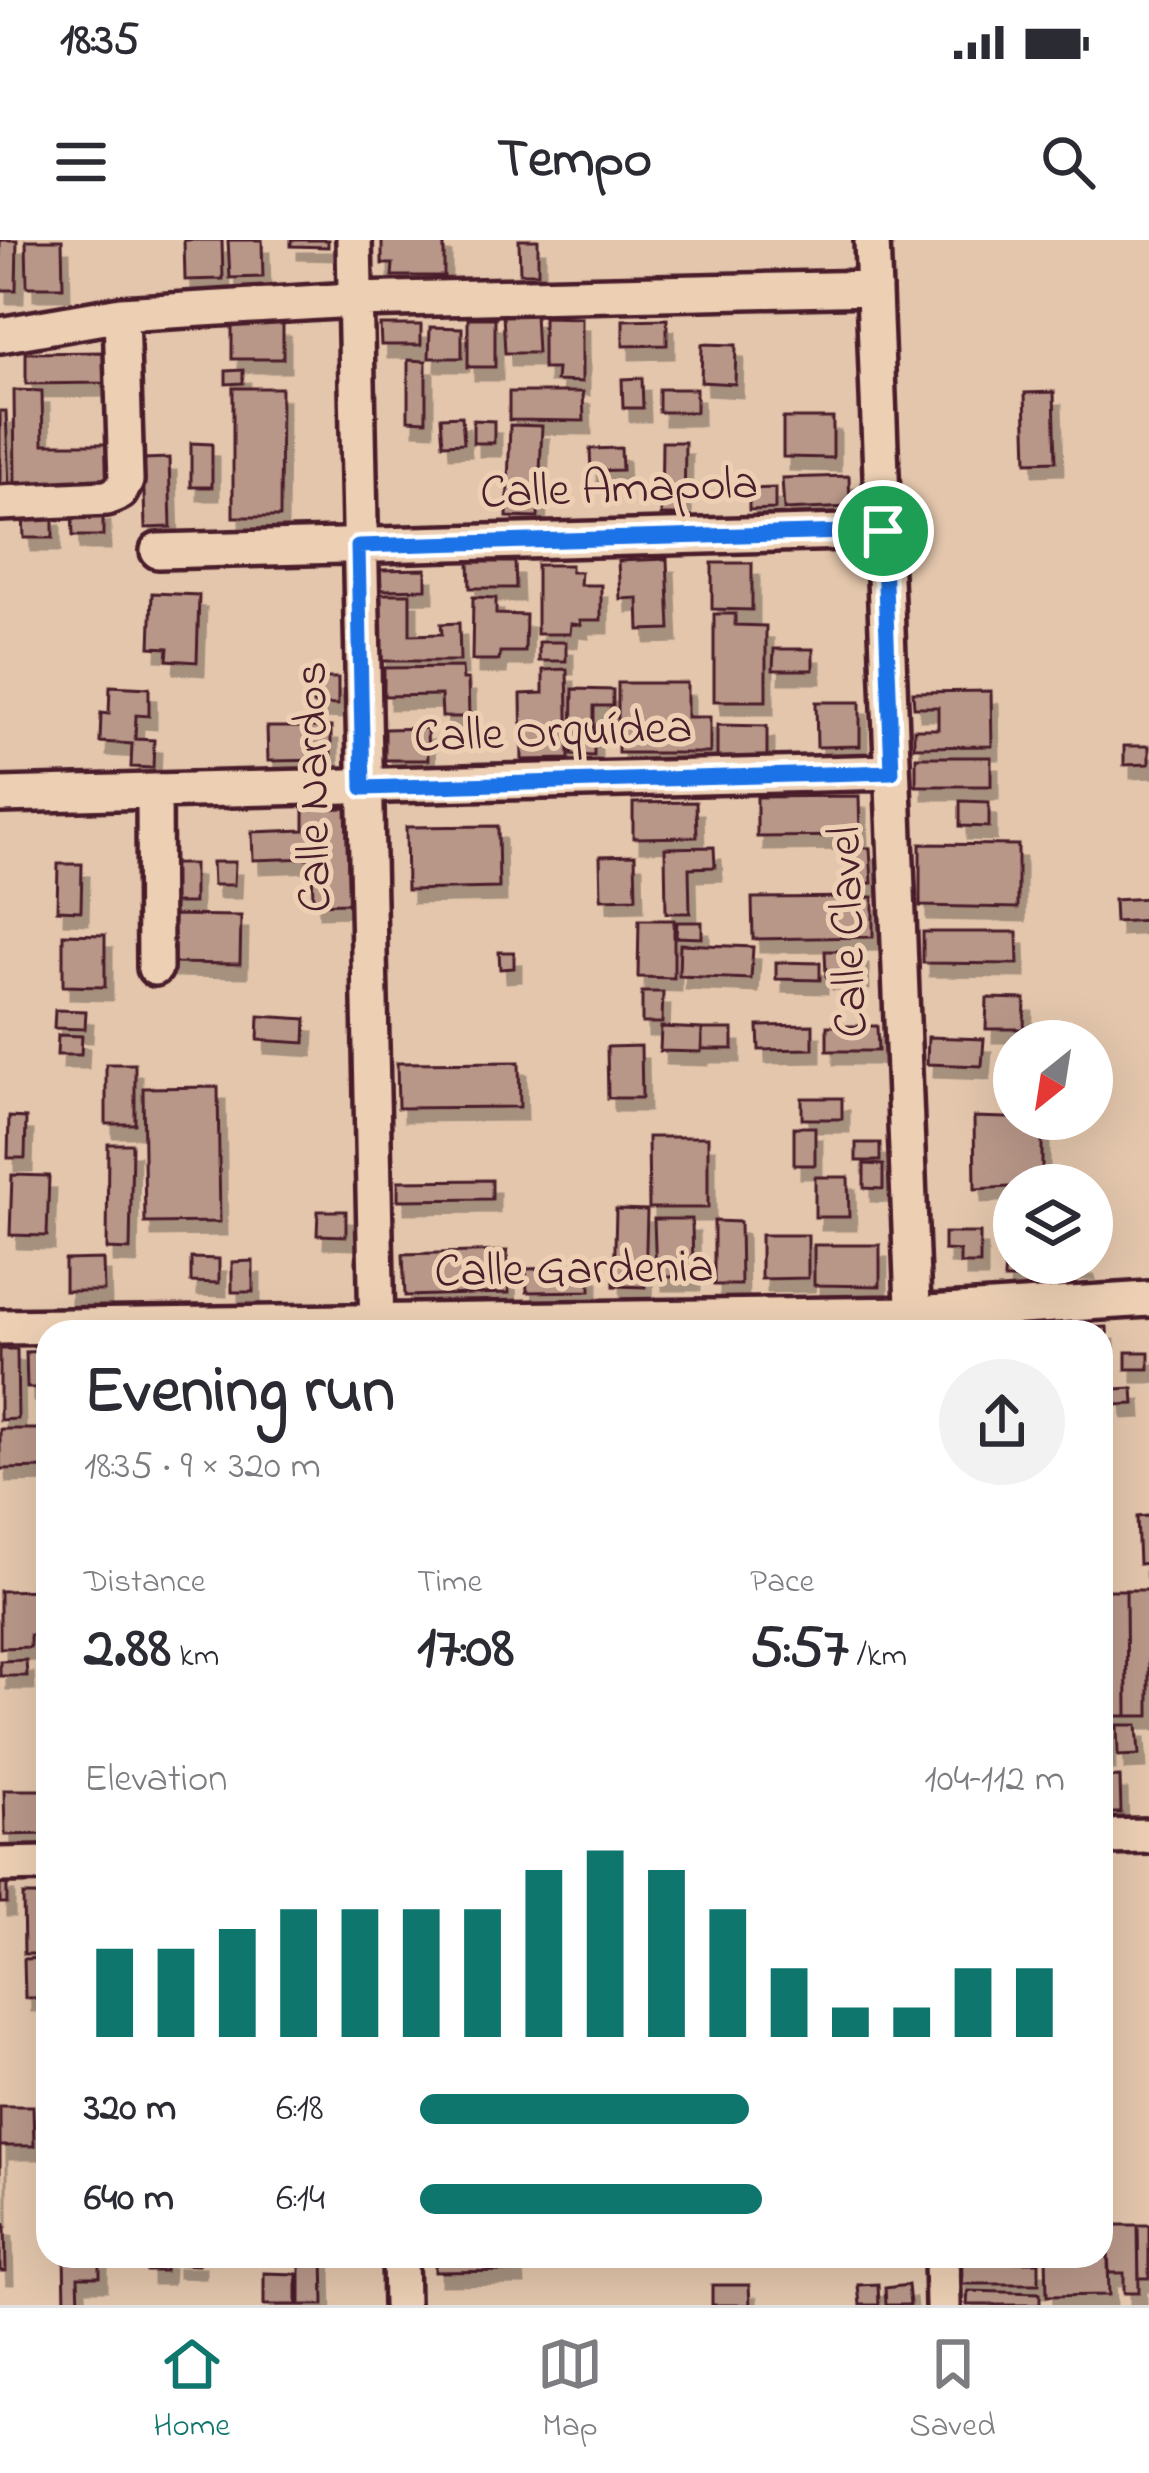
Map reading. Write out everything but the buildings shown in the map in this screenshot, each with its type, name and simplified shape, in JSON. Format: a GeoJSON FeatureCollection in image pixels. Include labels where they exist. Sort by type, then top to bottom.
{"type":"FeatureCollection","features":[{"type":"Feature","properties":{"kind":"street","name":"Calle Nardos"},"geometry":{"type":"LineString","coordinates":[[354,240],[377,1320]]}},
{"type":"Feature","properties":{"kind":"street","name":"Calle Clavel"},"geometry":{"type":"LineString","coordinates":[[872,240],[914,1320]]}},
{"type":"Feature","properties":{"kind":"street"},"geometry":{"type":"LineString","coordinates":[[0,335],[121,314],[353,300],[874,288]]}},
{"type":"Feature","properties":{"kind":"street"},"geometry":{"type":"LineString","coordinates":[[0,502],[106,498],[120,492],[126,481],[121,314]]}},
{"type":"Feature","properties":{"kind":"street","name":"Calle Amapola"},"geometry":{"type":"LineString","coordinates":[[158,551],[883,531]]}},
{"type":"Feature","properties":{"kind":"street","name":"Calle Orquídea"},"geometry":{"type":"LineString","coordinates":[[0,795],[892,772]]}},
{"type":"Feature","properties":{"kind":"street"},"geometry":{"type":"LineString","coordinates":[[154,791],[155,968]]}},
{"type":"Feature","properties":{"kind":"street","name":"Calle Gardenia"},"geometry":{"type":"LineString","coordinates":[[943,1320],[1149,1299]]}},
{"type":"Feature","properties":{"kind":"street","name":"Calle Gardenia"},"geometry":{"type":"LineString","coordinates":[[0,1327],[36,1327]]}},
{"type":"Feature","properties":{"kind":"street"},"geometry":{"type":"LineString","coordinates":[[1113,1837],[1149,1836]]}},
{"type":"Feature","properties":{"kind":"street"},"geometry":{"type":"LineString","coordinates":[[0,1865],[36,1864]]}},
{"type":"Feature","properties":{"kind":"street"},"geometry":{"type":"LineString","coordinates":[[400,2268],[401,2305]]}},
{"type":"Feature","properties":{"kind":"street"},"geometry":{"type":"LineString","coordinates":[[942,2268],[943,2305]]}},
{"type":"Feature","properties":{"kind":"route"},"geometry":{"type":"LineString","coordinates":[[883,531],[892,772],[363,788],[358,546],[883,531]]}}]}
